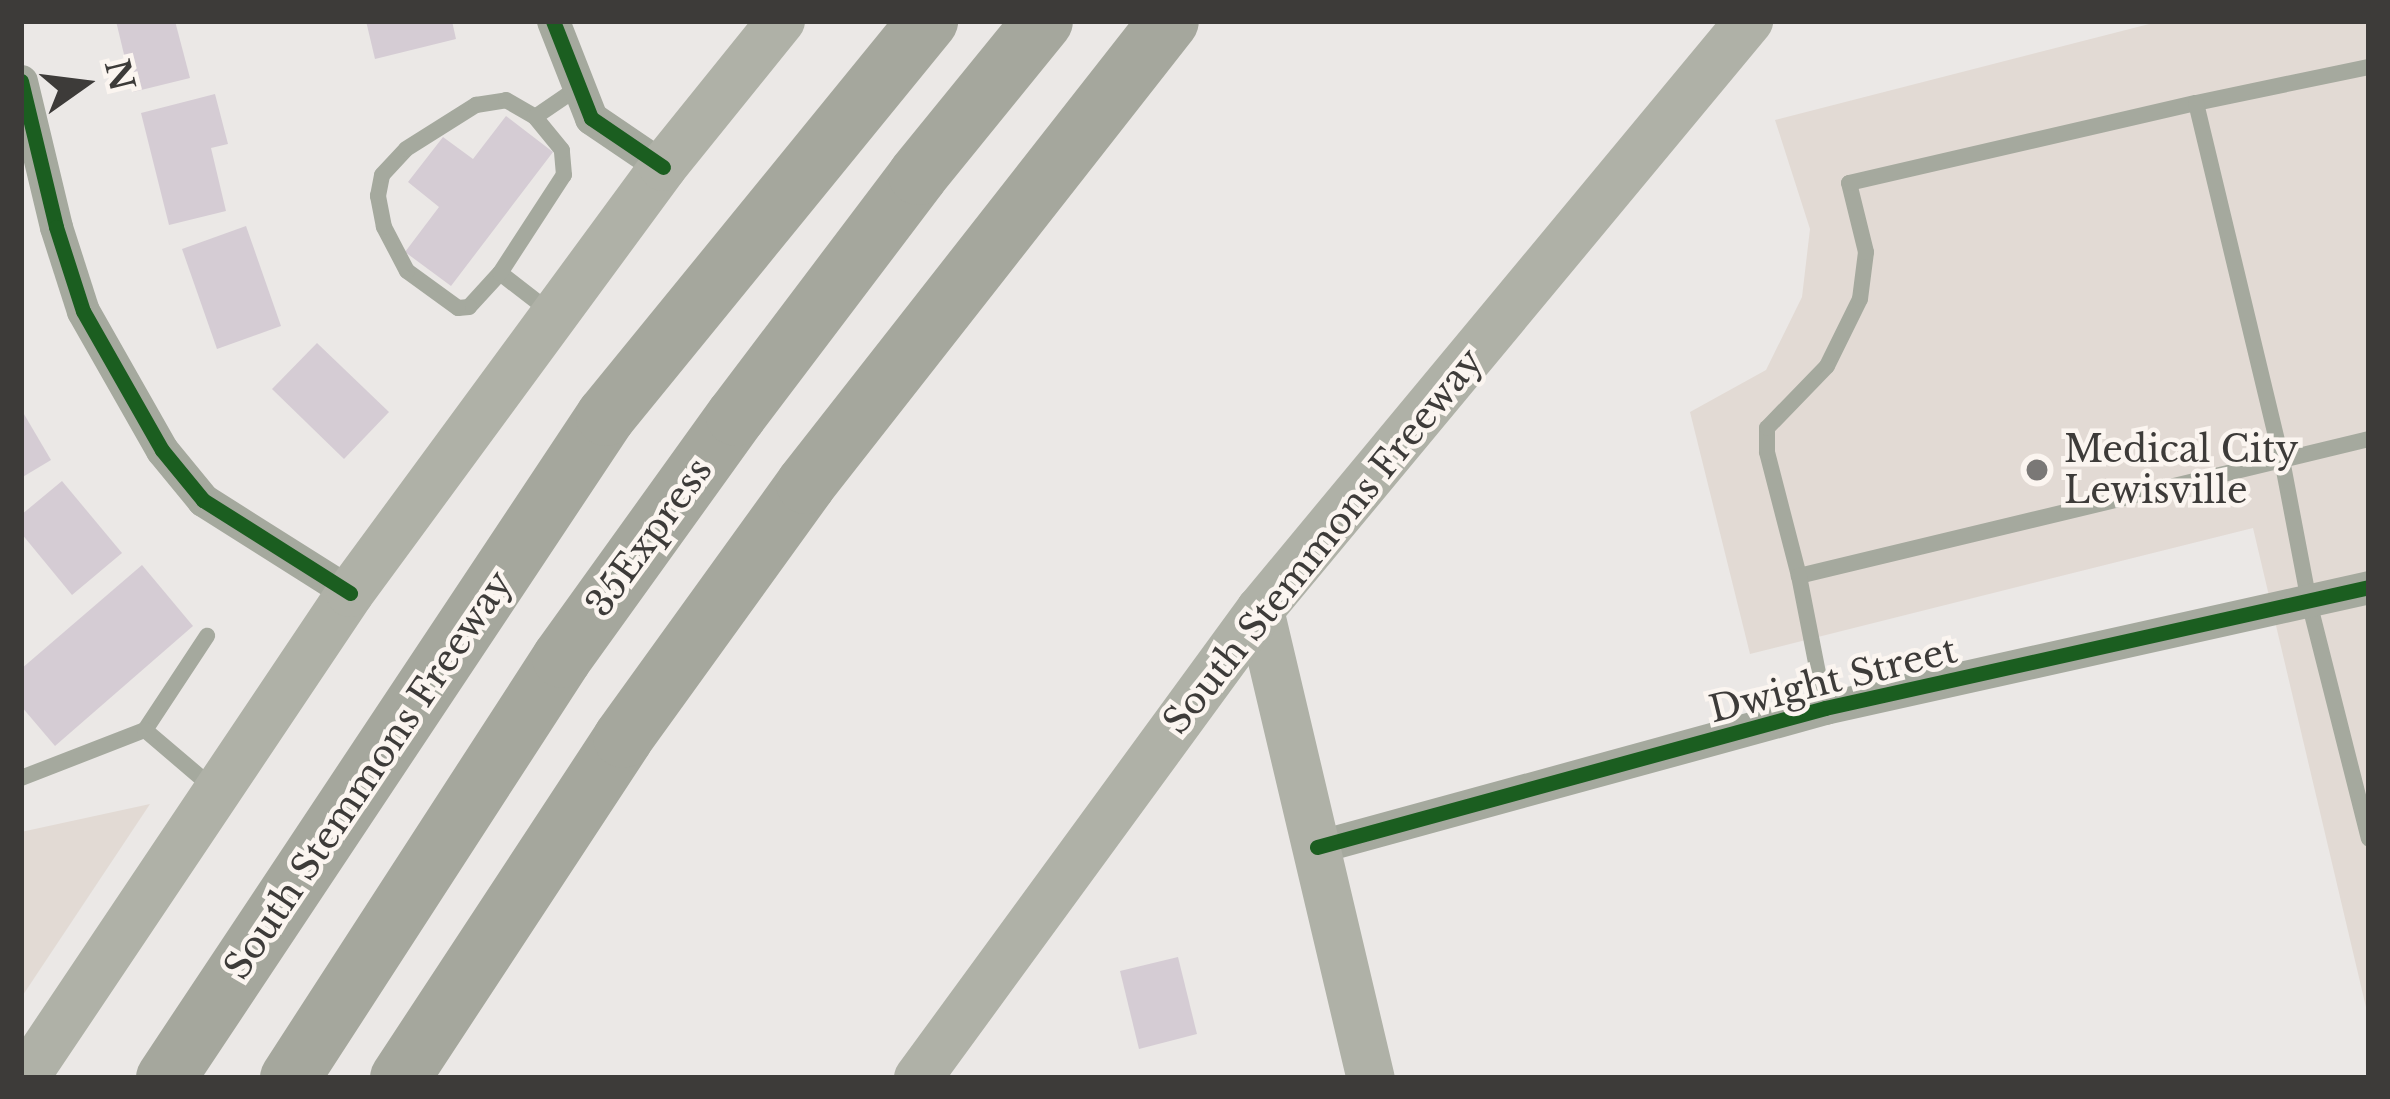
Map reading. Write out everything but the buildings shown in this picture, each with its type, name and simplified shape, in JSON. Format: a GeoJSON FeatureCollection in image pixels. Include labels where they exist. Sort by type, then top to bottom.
{"type":"FeatureCollection","features":[{"type":"Feature","properties":{"kind":"highway","name":"South Stemmons Freeway"},"geometry":{"type":"LineString","coordinates":[[166,1078],[606,416],[928,21]]}},
{"type":"Feature","properties":{"kind":"highway","name":"35Express"},"geometry":{"type":"LineString","coordinates":[[290,1078],[575,640],[778,360],[1043,21]]}},
{"type":"Feature","properties":{"kind":"highway"},"geometry":{"type":"LineString","coordinates":[[400,1078],[623,738],[793,502],[1169,21]]}},
{"type":"Feature","properties":{"kind":"main road"},"geometry":{"type":"LineString","coordinates":[[25,1078],[350,593],[662,167],[781,21]]}},
{"type":"Feature","properties":{"kind":"main road","name":"South Stemmons Freeway"},"geometry":{"type":"LineString","coordinates":[[918,1078],[1260,610],[1749,21]]}},
{"type":"Feature","properties":{"kind":"main road"},"geometry":{"type":"LineString","coordinates":[[1260,610],[1371,1078]]}},
{"type":"Feature","properties":{"kind":"street"},"geometry":{"type":"LineString","coordinates":[[553,21],[591,118],[662,167]]}},
{"type":"Feature","properties":{"kind":"street"},"geometry":{"type":"LineString","coordinates":[[21,81],[56,227],[83,311],[162,450],[203,500],[350,593]]}},
{"type":"Feature","properties":{"kind":"street","name":"Dwight Street"},"geometry":{"type":"LineString","coordinates":[[1316,847],[1825,708],[2369,587]]}},
{"type":"Feature","properties":{"kind":"lane"},"geometry":{"type":"LineString","coordinates":[[1825,708],[1799,576],[1767,452],[1767,428],[1827,366],[1860,299],[1866,252],[1849,183],[2369,67]]}},
{"type":"Feature","properties":{"kind":"lane"},"geometry":{"type":"LineString","coordinates":[[535,117],[579,87]]}},
{"type":"Feature","properties":{"kind":"lane"},"geometry":{"type":"LineString","coordinates":[[506,100],[535,117],[562,150],[564,175],[500,273],[470,307],[458,308],[407,271],[384,227],[378,196],[382,176],[406,149],[476,105],[506,100]]}},
{"type":"Feature","properties":{"kind":"lane"},"geometry":{"type":"LineString","coordinates":[[2196,103],[2282,460],[2309,602],[2369,838]]}},
{"type":"Feature","properties":{"kind":"lane"},"geometry":{"type":"LineString","coordinates":[[500,273],[554,315]]}},
{"type":"Feature","properties":{"kind":"lane"},"geometry":{"type":"LineString","coordinates":[[1799,576],[2369,439]]}},
{"type":"Feature","properties":{"kind":"lane"},"geometry":{"type":"LineString","coordinates":[[21,778],[145,730],[207,636]]}},
{"type":"Feature","properties":{"kind":"lane"},"geometry":{"type":"LineString","coordinates":[[145,730],[218,791]]}},
{"type":"Feature","properties":{"kind":"shaded area","name":"Medical City Lewisville"},"geometry":{"type":"Polygon","coordinates":[[[2161,21],[2369,21],[2369,1020],[2253,528],[1750,654],[1690,412],[1766,370],[1802,297],[1810,229],[1775,120],[2161,21]]]}},
{"type":"Feature","properties":{"kind":"shaded area"},"geometry":{"type":"Polygon","coordinates":[[[150,804],[21,998],[21,832],[150,804]]]}},
{"type":"Feature","properties":{"kind":"cycle path"},"geometry":{"type":"LineString","coordinates":[[553,21],[591,118],[663,167]]}},
{"type":"Feature","properties":{"kind":"cycle path"},"geometry":{"type":"LineString","coordinates":[[21,81],[56,227],[83,311],[162,450],[203,500],[350,593]]}},
{"type":"Feature","properties":{"kind":"cycle path"},"geometry":{"type":"LineString","coordinates":[[1317,847],[1825,708],[2369,587]]}},
{"type":"Feature","properties":{"kind":"place","name":"Medical City Lewisville"},"geometry":{"type":"Point","coordinates":[2037,470]}}]}
